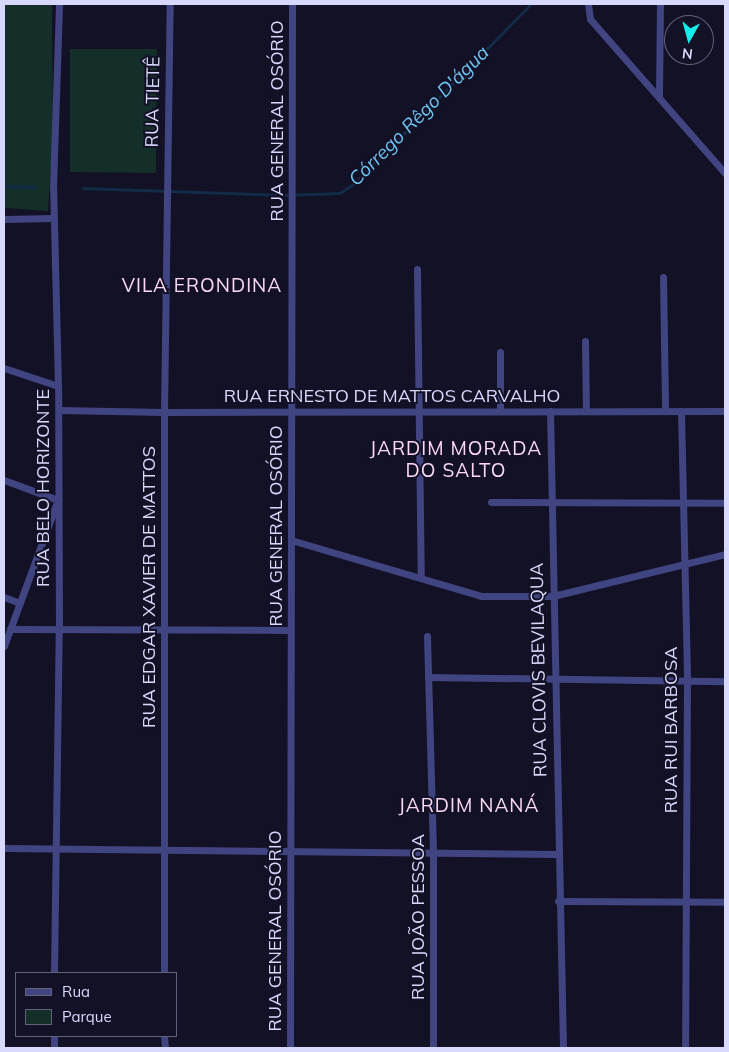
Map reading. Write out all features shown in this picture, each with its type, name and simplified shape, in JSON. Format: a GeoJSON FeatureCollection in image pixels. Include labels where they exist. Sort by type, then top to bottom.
{"type":"FeatureCollection","features":[{"type":"Feature","properties":{"kind":"street","name":"RUA BELO HORIZONTE"},"geometry":{"type":"LineString","coordinates":[[54,972],[54,849],[59,629],[58,386],[53,218],[59,4]]}},
{"type":"Feature","properties":{"kind":"street","name":"RUA TIETÊ"},"geometry":{"type":"LineString","coordinates":[[167,200],[170,4]]}},
{"type":"Feature","properties":{"kind":"street","name":"RUA GENERAL OSÓRIO"},"geometry":{"type":"LineString","coordinates":[[290,1048],[292,4]]}},
{"type":"Feature","properties":{"kind":"street"},"geometry":{"type":"LineString","coordinates":[[588,4],[590,20],[660,96],[725,173]]}},
{"type":"Feature","properties":{"kind":"street"},"geometry":{"type":"LineString","coordinates":[[660,4],[660,96]]}},
{"type":"Feature","properties":{"kind":"street","name":"RUA EDGAR XAVIER DE MATTOS"},"geometry":{"type":"LineString","coordinates":[[164,972],[164,412],[167,200]]}},
{"type":"Feature","properties":{"kind":"street"},"geometry":{"type":"LineString","coordinates":[[4,219],[53,218]]}},
{"type":"Feature","properties":{"kind":"street"},"geometry":{"type":"LineString","coordinates":[[417,268],[421,577]]}},
{"type":"Feature","properties":{"kind":"street"},"geometry":{"type":"LineString","coordinates":[[663,277],[664,411]]}},
{"type":"Feature","properties":{"kind":"street"},"geometry":{"type":"LineString","coordinates":[[585,341],[586,411]]}},
{"type":"Feature","properties":{"kind":"street"},"geometry":{"type":"LineString","coordinates":[[500,352],[500,411]]}},
{"type":"Feature","properties":{"kind":"street"},"geometry":{"type":"LineString","coordinates":[[4,368],[58,386]]}},
{"type":"Feature","properties":{"kind":"street","name":"RUA ERNESTO DE MATTOS CARVALHO"},"geometry":{"type":"LineString","coordinates":[[58,410],[164,412],[725,411]]}},
{"type":"Feature","properties":{"kind":"street","name":"RUA CLOVIS BEVILAQUA"},"geometry":{"type":"LineString","coordinates":[[550,411],[557,854],[563,1048]]}},
{"type":"Feature","properties":{"kind":"street","name":"RUA RUI BARBOSA"},"geometry":{"type":"LineString","coordinates":[[681,411],[687,680],[684,902],[685,1048]]}},
{"type":"Feature","properties":{"kind":"street"},"geometry":{"type":"LineString","coordinates":[[4,480],[58,500],[4,646]]}},
{"type":"Feature","properties":{"kind":"street"},"geometry":{"type":"LineString","coordinates":[[491,502],[725,502]]}},
{"type":"Feature","properties":{"kind":"street"},"geometry":{"type":"LineString","coordinates":[[291,540],[481,596],[553,596],[725,554]]}},
{"type":"Feature","properties":{"kind":"street"},"geometry":{"type":"LineString","coordinates":[[4,597],[20,603]]}},
{"type":"Feature","properties":{"kind":"street"},"geometry":{"type":"LineString","coordinates":[[10,629],[290,630]]}},
{"type":"Feature","properties":{"kind":"street","name":"RUA JOÃO PESSOA"},"geometry":{"type":"LineString","coordinates":[[427,636],[433,853],[433,1048]]}},
{"type":"Feature","properties":{"kind":"street"},"geometry":{"type":"LineString","coordinates":[[428,677],[725,681]]}},
{"type":"Feature","properties":{"kind":"street"},"geometry":{"type":"LineString","coordinates":[[4,848],[557,854]]}},
{"type":"Feature","properties":{"kind":"street"},"geometry":{"type":"LineString","coordinates":[[558,901],[725,902]]}},
{"type":"Feature","properties":{"kind":"green space"},"geometry":{"type":"Polygon","coordinates":[[[4,4],[52,4],[53,138],[48,211],[4,208],[4,4]]]}},
{"type":"Feature","properties":{"kind":"green space"},"geometry":{"type":"Polygon","coordinates":[[[70,49],[157,49],[156,173],[70,172],[70,49]]]}},
{"type":"Feature","properties":{"kind":"waterway","name":"Córrego Rêgo D'água"},"geometry":{"type":"LineString","coordinates":[[83,188],[284,195],[340,193],[355,183],[531,4]]}},
{"type":"Feature","properties":{"kind":"waterway"},"geometry":{"type":"LineString","coordinates":[[4,186],[35,187]]}},
{"type":"Feature","properties":{"kind":"district","name":"VILA ERONDINA"},"geometry":{"type":"Point","coordinates":[202,286]}},
{"type":"Feature","properties":{"kind":"district","name":"JARDIM MORADA DO SALTO"},"geometry":{"type":"Point","coordinates":[456,460]}},
{"type":"Feature","properties":{"kind":"district","name":"JARDIM NANÁ"},"geometry":{"type":"Point","coordinates":[469,806]}}]}
